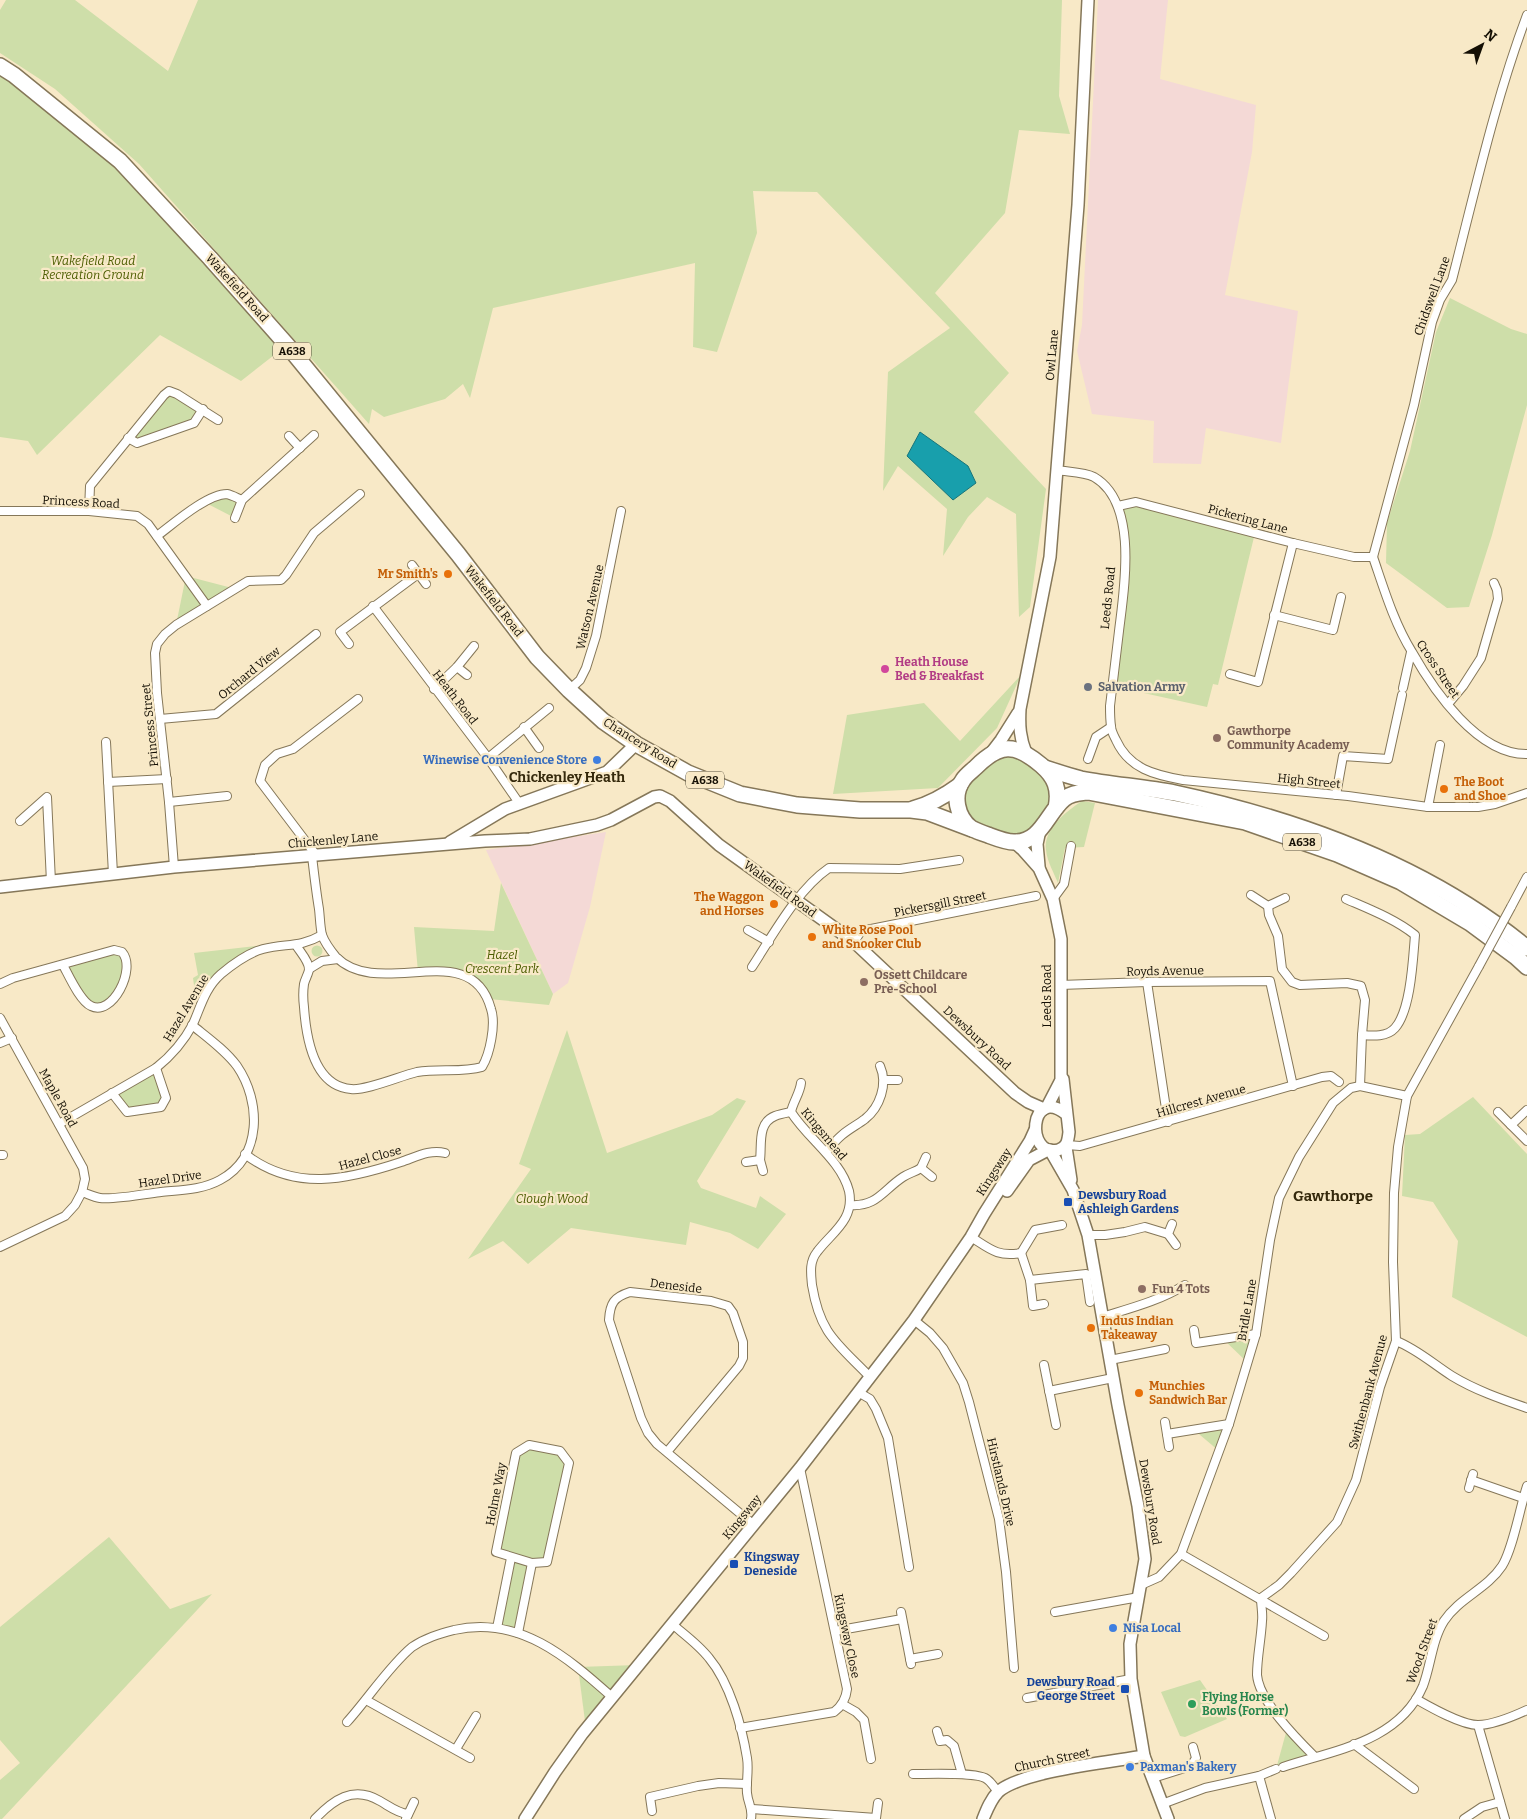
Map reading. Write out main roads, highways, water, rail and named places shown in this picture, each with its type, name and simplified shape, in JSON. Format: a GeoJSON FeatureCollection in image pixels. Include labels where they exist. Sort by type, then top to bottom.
{"type":"FeatureCollection","features":[{"type":"Feature","properties":{"kind":"highway","name":"Wakefield Road"},"geometry":{"type":"LineString","coordinates":[[0,66],[14,75],[120,160],[210,258],[287,345],[458,554],[537,657]]}},
{"type":"Feature","properties":{"kind":"highway","name":"Chancery Road"},"geometry":{"type":"LineString","coordinates":[[537,657],[569,690],[603,720],[636,744],[688,773],[740,794],[797,805],[860,810],[911,810],[927,812],[972,829]]}},
{"type":"Feature","properties":{"kind":"highway","name":"A638"},"geometry":{"type":"LineString","coordinates":[[960,785],[991,753],[1010,748],[1026,753],[1051,775],[1058,789],[1056,808]]}},
{"type":"Feature","properties":{"kind":"highway","name":"A638"},"geometry":{"type":"LineString","coordinates":[[1045,768],[1081,779],[1174,793],[1255,813],[1345,844],[1409,872],[1480,912],[1527,948]]}},
{"type":"Feature","properties":{"kind":"highway","name":"Chancery Road"},"geometry":{"type":"LineString","coordinates":[[911,810],[928,805],[960,785]]}},
{"type":"Feature","properties":{"kind":"highway"},"geometry":{"type":"LineString","coordinates":[[960,785],[957,800],[958,808],[961,817],[972,829]]}},
{"type":"Feature","properties":{"kind":"highway","name":"A638"},"geometry":{"type":"LineString","coordinates":[[972,829],[995,838],[1014,842],[1028,839],[1040,830],[1064,798],[1075,793],[1088,792],[1245,822],[1337,854],[1401,882],[1470,923],[1516,957],[1527,968]]}},
{"type":"Feature","properties":{"kind":"water"},"geometry":{"type":"Polygon","coordinates":[[[920,432],[968,466],[976,483],[953,500],[907,456],[920,432]]]}},
{"type":"Feature","properties":{"kind":"place","name":"Mr Smith's"},"geometry":{"type":"Point","coordinates":[448,574]}},
{"type":"Feature","properties":{"kind":"place","name":"Heath House Bed & Breakfast"},"geometry":{"type":"Point","coordinates":[885,669]}},
{"type":"Feature","properties":{"kind":"place","name":"Salvation Army"},"geometry":{"type":"Point","coordinates":[1088,687]}},
{"type":"Feature","properties":{"kind":"place","name":"Gawthorpe Community Academy"},"geometry":{"type":"Point","coordinates":[1217,738]}},
{"type":"Feature","properties":{"kind":"place","name":"Winewise Convenience Store"},"geometry":{"type":"Point","coordinates":[597,760]}},
{"type":"Feature","properties":{"kind":"place","name":"The Boot and Shoe"},"geometry":{"type":"Point","coordinates":[1444,789]}},
{"type":"Feature","properties":{"kind":"place","name":"The Waggon and Horses"},"geometry":{"type":"Point","coordinates":[774,904]}},
{"type":"Feature","properties":{"kind":"place","name":"White Rose Pool and Snooker Club"},"geometry":{"type":"Point","coordinates":[812,937]}},
{"type":"Feature","properties":{"kind":"place","name":"Ossett Childcare Pre-School"},"geometry":{"type":"Point","coordinates":[864,982]}},
{"type":"Feature","properties":{"kind":"place","name":"Dewsbury Road Ashleigh Gardens"},"geometry":{"type":"Point","coordinates":[1068,1202]}},
{"type":"Feature","properties":{"kind":"place","name":"Fun 4 Tots"},"geometry":{"type":"Point","coordinates":[1142,1289]}},
{"type":"Feature","properties":{"kind":"place","name":"Indus Indian Takeaway"},"geometry":{"type":"Point","coordinates":[1091,1328]}},
{"type":"Feature","properties":{"kind":"place","name":"Munchies Sandwich Bar"},"geometry":{"type":"Point","coordinates":[1139,1393]}},
{"type":"Feature","properties":{"kind":"place","name":"Kingsway Deneside"},"geometry":{"type":"Point","coordinates":[734,1564]}},
{"type":"Feature","properties":{"kind":"place","name":"Nisa Local"},"geometry":{"type":"Point","coordinates":[1113,1628]}},
{"type":"Feature","properties":{"kind":"place","name":"Dewsbury Road George Street"},"geometry":{"type":"Point","coordinates":[1125,1689]}},
{"type":"Feature","properties":{"kind":"place","name":"Flying Horse Bowls (Former)"},"geometry":{"type":"Point","coordinates":[1192,1704]}},
{"type":"Feature","properties":{"kind":"place","name":"Paxman's Bakery"},"geometry":{"type":"Point","coordinates":[1130,1767]}},
{"type":"Feature","properties":{"kind":"district","name":"Chickenley Heath"},"geometry":{"type":"Point","coordinates":[567,777]}},
{"type":"Feature","properties":{"kind":"district","name":"Gawthorpe"},"geometry":{"type":"Point","coordinates":[1333,1196]}},
{"type":"Feature","properties":{"kind":"park label","name":"Wakefield Road Recreation Ground"},"geometry":{"type":"Point","coordinates":[93,268]}},
{"type":"Feature","properties":{"kind":"park label","name":"Hazel Crescent Park"},"geometry":{"type":"Point","coordinates":[502,962]}},
{"type":"Feature","properties":{"kind":"park label","name":"Clough Wood"},"geometry":{"type":"Point","coordinates":[552,1199]}}]}
